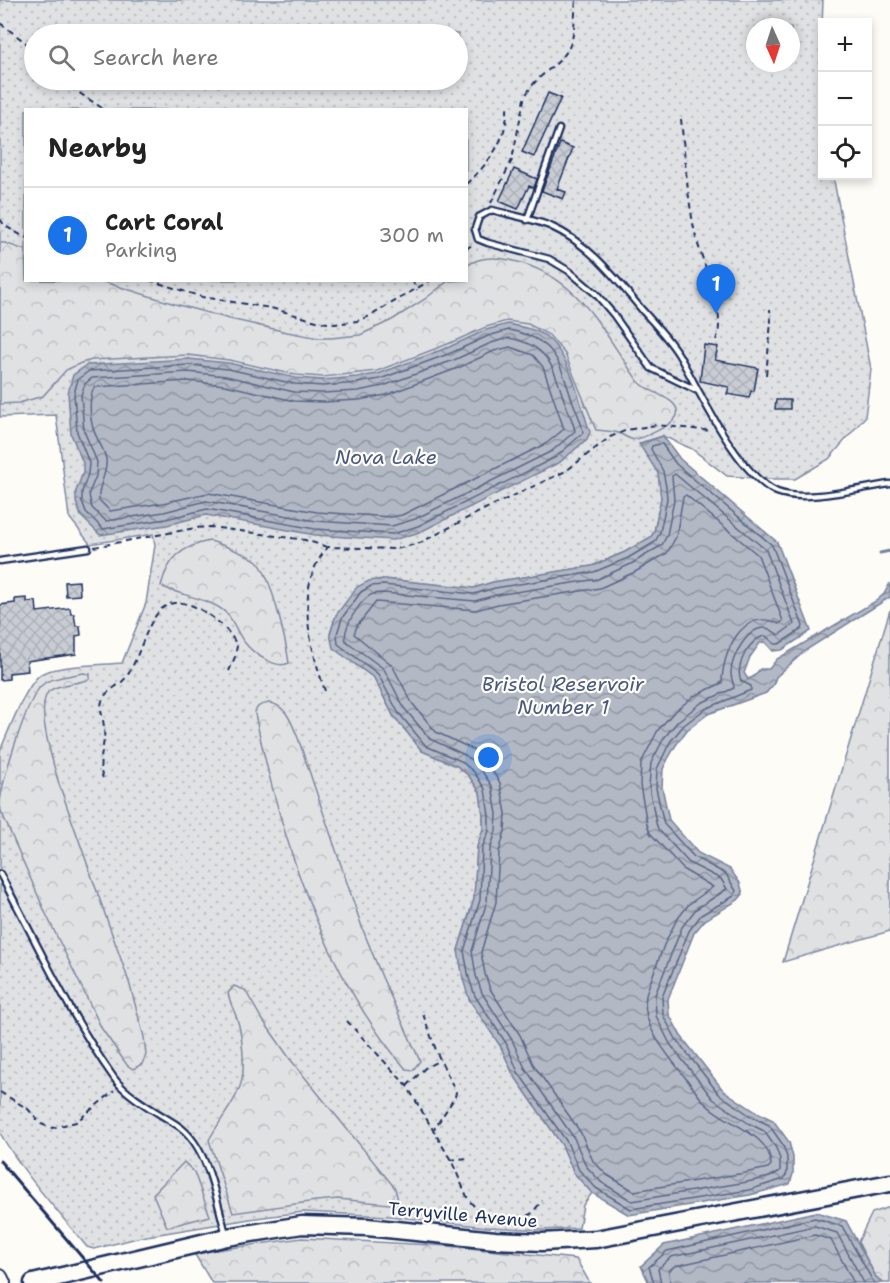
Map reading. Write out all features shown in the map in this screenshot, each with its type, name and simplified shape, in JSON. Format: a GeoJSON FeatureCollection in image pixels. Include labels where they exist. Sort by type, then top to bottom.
{"type":"FeatureCollection","features":[{"type":"Feature","properties":{"kind":"highway","name":"Terryville Avenue"},"geometry":{"type":"LineString","coordinates":[[33,1283],[227,1237],[302,1226],[338,1225],[495,1240],[542,1242],[596,1239],[890,1183]]}},
{"type":"Feature","properties":{"kind":"main road"},"geometry":{"type":"LineString","coordinates":[[0,1277],[3,1283]]}},
{"type":"Feature","properties":{"kind":"lane"},"geometry":{"type":"LineString","coordinates":[[527,219],[559,129]]}},
{"type":"Feature","properties":{"kind":"lane"},"geometry":{"type":"LineString","coordinates":[[698,391],[651,368],[596,294],[569,271],[549,259],[478,239],[475,224],[479,217],[492,210],[549,226],[577,241],[608,270],[672,344],[721,430],[751,473],[777,492],[792,496],[814,495],[890,484]]}},
{"type":"Feature","properties":{"kind":"lane"},"geometry":{"type":"LineString","coordinates":[[0,561],[88,548]]}},
{"type":"Feature","properties":{"kind":"lane"},"geometry":{"type":"LineString","coordinates":[[0,874],[105,1065],[120,1085],[180,1127],[195,1142],[206,1165],[227,1237]]}},
{"type":"Feature","properties":{"kind":"path"},"geometry":{"type":"LineString","coordinates":[[488,212],[512,160],[527,92],[540,75],[561,58],[571,42],[576,0]]}},
{"type":"Feature","properties":{"kind":"path"},"geometry":{"type":"LineString","coordinates":[[0,23],[24,41]]}},
{"type":"Feature","properties":{"kind":"path"},"geometry":{"type":"LineString","coordinates":[[75,90],[102,108]]}},
{"type":"Feature","properties":{"kind":"path"},"geometry":{"type":"LineString","coordinates":[[468,182],[485,167],[491,158],[505,128],[507,105]]}},
{"type":"Feature","properties":{"kind":"path"},"geometry":{"type":"LineString","coordinates":[[681,118],[686,178],[695,233],[716,301],[719,334],[716,340]]}},
{"type":"Feature","properties":{"kind":"path"},"geometry":{"type":"LineString","coordinates":[[0,219],[5,226]]}},
{"type":"Feature","properties":{"kind":"path"},"geometry":{"type":"LineString","coordinates":[[0,225],[24,237]]}},
{"type":"Feature","properties":{"kind":"path"},"geometry":{"type":"LineString","coordinates":[[155,282],[202,297],[271,308],[335,324],[357,321],[370,316],[428,282]]}},
{"type":"Feature","properties":{"kind":"path"},"geometry":{"type":"LineString","coordinates":[[413,282],[417,290]]}},
{"type":"Feature","properties":{"kind":"path"},"geometry":{"type":"LineString","coordinates":[[766,375],[770,309]]}},
{"type":"Feature","properties":{"kind":"path"},"geometry":{"type":"LineString","coordinates":[[88,548],[211,527],[305,540],[328,547],[396,549],[420,543],[566,471],[610,437],[627,430],[656,425],[710,431],[721,430]]}},
{"type":"Feature","properties":{"kind":"path"},"geometry":{"type":"LineString","coordinates":[[325,691],[314,658],[307,617],[313,571],[320,556],[328,547]]}},
{"type":"Feature","properties":{"kind":"path"},"geometry":{"type":"LineString","coordinates":[[103,778],[100,764],[105,735],[101,716],[102,701],[106,693],[120,684],[127,676],[161,607],[172,602],[183,602],[199,609],[222,625],[237,646],[229,670]]}},
{"type":"Feature","properties":{"kind":"path"},"geometry":{"type":"LineString","coordinates":[[423,1014],[440,1060],[456,1092],[433,1130]]}},
{"type":"Feature","properties":{"kind":"path"},"geometry":{"type":"LineString","coordinates":[[347,1021],[407,1086],[450,1160],[468,1199],[478,1211],[519,1219],[531,1214],[542,1201]]}},
{"type":"Feature","properties":{"kind":"path"},"geometry":{"type":"LineString","coordinates":[[407,1086],[425,1068],[440,1060]]}},
{"type":"Feature","properties":{"kind":"path"},"geometry":{"type":"LineString","coordinates":[[0,1092],[28,1109],[41,1124],[52,1128],[76,1122],[104,1101],[120,1085]]}},
{"type":"Feature","properties":{"kind":"path"},"geometry":{"type":"LineString","coordinates":[[450,1160],[468,1158]]}},
{"type":"Feature","properties":{"kind":"green space"},"geometry":{"type":"Polygon","coordinates":[[[0,0],[823,0],[822,18],[818,18],[818,180],[834,180],[871,369],[865,417],[829,459],[795,479],[727,476],[692,449],[663,436],[640,443],[658,473],[660,487],[661,498],[651,537],[625,552],[592,566],[493,582],[474,588],[383,579],[346,603],[336,615],[330,634],[356,665],[374,678],[393,715],[422,751],[457,766],[469,776],[480,792],[483,829],[477,847],[474,899],[458,950],[469,999],[501,1047],[513,1074],[562,1145],[574,1173],[592,1193],[583,1205],[579,1228],[543,1230],[487,1227],[389,1216],[303,1212],[141,1237],[94,1249],[87,1247],[20,1163],[0,1133],[0,751],[24,697],[43,673],[70,667],[122,663],[146,603],[155,545],[153,534],[90,544],[69,517],[56,415],[0,417],[0,0]]]}},
{"type":"Feature","properties":{"kind":"green space"},"geometry":{"type":"Polygon","coordinates":[[[0,243],[5,243],[24,250],[24,282],[104,282],[230,319],[319,338],[360,335],[392,320],[447,282],[468,282],[468,265],[477,260],[499,258],[510,260],[555,278],[572,292],[600,324],[638,381],[674,404],[677,415],[664,427],[635,439],[615,432],[596,430],[565,354],[549,335],[528,324],[507,321],[486,327],[377,371],[323,377],[296,375],[229,360],[188,355],[92,360],[66,370],[43,396],[19,403],[0,404],[0,243]]]}},
{"type":"Feature","properties":{"kind":"green space"},"geometry":{"type":"Polygon","coordinates":[[[209,541],[248,556],[257,561],[262,568],[277,609],[289,663],[284,665],[271,662],[253,651],[243,640],[228,615],[215,605],[161,586],[168,568],[177,555],[183,550],[209,541]]]}},
{"type":"Feature","properties":{"kind":"green space"},"geometry":{"type":"Polygon","coordinates":[[[890,610],[890,931],[783,962],[890,610]]]}},
{"type":"Feature","properties":{"kind":"green space"},"geometry":{"type":"Polygon","coordinates":[[[83,673],[90,674],[90,679],[58,686],[49,691],[45,699],[44,722],[59,784],[129,982],[144,1037],[146,1055],[142,1064],[133,1069],[127,1065],[102,1029],[46,914],[0,804],[5,778],[22,723],[36,693],[42,685],[51,680],[83,673]]]}},
{"type":"Feature","properties":{"kind":"green space"},"geometry":{"type":"Polygon","coordinates":[[[269,703],[275,704],[284,711],[298,738],[363,930],[420,1061],[413,1070],[406,1069],[377,1032],[351,991],[309,902],[278,807],[255,714],[258,707],[269,703]]]}},
{"type":"Feature","properties":{"kind":"green space"},"geometry":{"type":"Polygon","coordinates":[[[234,986],[245,990],[290,1059],[395,1188],[399,1205],[338,1199],[233,1213],[209,1140],[233,1102],[243,1073],[240,1032],[228,993],[234,986]]]}},
{"type":"Feature","properties":{"kind":"green space"},"geometry":{"type":"Polygon","coordinates":[[[184,1162],[194,1172],[210,1216],[167,1227],[153,1194],[184,1162]]]}},
{"type":"Feature","properties":{"kind":"green space"},"geometry":{"type":"Polygon","coordinates":[[[890,1207],[890,1283],[882,1283],[876,1277],[858,1242],[872,1213],[890,1207]]]}},
{"type":"Feature","properties":{"kind":"green space"},"geometry":{"type":"Polygon","coordinates":[[[302,1238],[449,1246],[576,1259],[590,1283],[212,1283],[194,1253],[302,1238]]]}},
{"type":"Feature","properties":{"kind":"water","name":"Nova Lake"},"geometry":{"type":"Polygon","coordinates":[[[508,324],[539,332],[556,347],[569,369],[590,432],[587,439],[560,462],[420,532],[393,540],[315,535],[206,515],[167,525],[100,535],[81,516],[76,502],[76,491],[83,473],[83,463],[71,434],[68,393],[73,375],[87,365],[189,359],[228,363],[296,378],[323,380],[357,377],[378,374],[486,330],[508,324]]]}},
{"type":"Feature","properties":{"kind":"water","name":"Bristol Reservoir Number 1"},"geometry":{"type":"Polygon","coordinates":[[[663,436],[680,459],[777,542],[811,631],[782,650],[773,651],[765,642],[760,643],[750,657],[744,673],[748,679],[760,669],[769,669],[777,659],[876,601],[884,594],[890,583],[890,597],[806,650],[776,677],[766,693],[708,714],[687,730],[663,769],[662,787],[669,820],[698,853],[730,869],[740,883],[743,894],[738,900],[705,920],[694,933],[668,999],[669,1014],[681,1036],[723,1090],[756,1112],[773,1120],[789,1142],[793,1157],[793,1174],[790,1184],[750,1195],[629,1215],[592,1193],[574,1173],[562,1145],[513,1074],[501,1047],[469,999],[458,950],[474,899],[477,847],[483,829],[480,792],[469,776],[457,766],[422,751],[393,715],[374,678],[333,648],[330,634],[336,615],[357,587],[369,581],[383,579],[474,588],[493,582],[592,566],[625,552],[651,537],[661,498],[658,473],[639,444],[663,436]]]}},
{"type":"Feature","properties":{"kind":"water"},"geometry":{"type":"Polygon","coordinates":[[[816,1212],[846,1221],[876,1277],[882,1283],[649,1283],[641,1266],[664,1245],[816,1212]]]}},
{"type":"Feature","properties":{"kind":"building"},"geometry":{"type":"Polygon","coordinates":[[[548,93],[561,98],[534,157],[522,152],[548,93]]]}},
{"type":"Feature","properties":{"kind":"building"},"geometry":{"type":"Polygon","coordinates":[[[560,143],[573,148],[557,189],[566,192],[563,199],[542,191],[560,143]]]}},
{"type":"Feature","properties":{"kind":"building"},"geometry":{"type":"Polygon","coordinates":[[[514,169],[537,179],[534,188],[529,186],[518,209],[499,201],[514,169]]]}},
{"type":"Feature","properties":{"kind":"building"},"geometry":{"type":"Polygon","coordinates":[[[704,345],[718,347],[715,360],[758,368],[754,391],[751,391],[749,398],[727,394],[729,387],[700,381],[704,345]]]}},
{"type":"Feature","properties":{"kind":"building"},"geometry":{"type":"Polygon","coordinates":[[[776,400],[790,400],[790,409],[775,409],[776,400]]]}},
{"type":"Feature","properties":{"kind":"building"},"geometry":{"type":"Polygon","coordinates":[[[79,581],[80,595],[66,596],[65,582],[79,581]]]}},
{"type":"Feature","properties":{"kind":"building"},"geometry":{"type":"Polygon","coordinates":[[[27,598],[27,602],[36,601],[37,612],[70,608],[71,614],[74,614],[76,626],[80,626],[81,635],[76,636],[76,654],[27,661],[28,671],[9,673],[9,679],[0,680],[0,605],[15,603],[15,599],[27,598]]]}},
{"type":"Feature","properties":{"kind":"waterway"},"geometry":{"type":"LineString","coordinates":[[880,553],[890,551]]}},
{"type":"Feature","properties":{"kind":"railway"},"geometry":{"type":"LineString","coordinates":[[0,1161],[104,1283]]}},
{"type":"Feature","properties":{"kind":"place","name":"Cart Coral"},"geometry":{"type":"Point","coordinates":[716,314]}}]}
